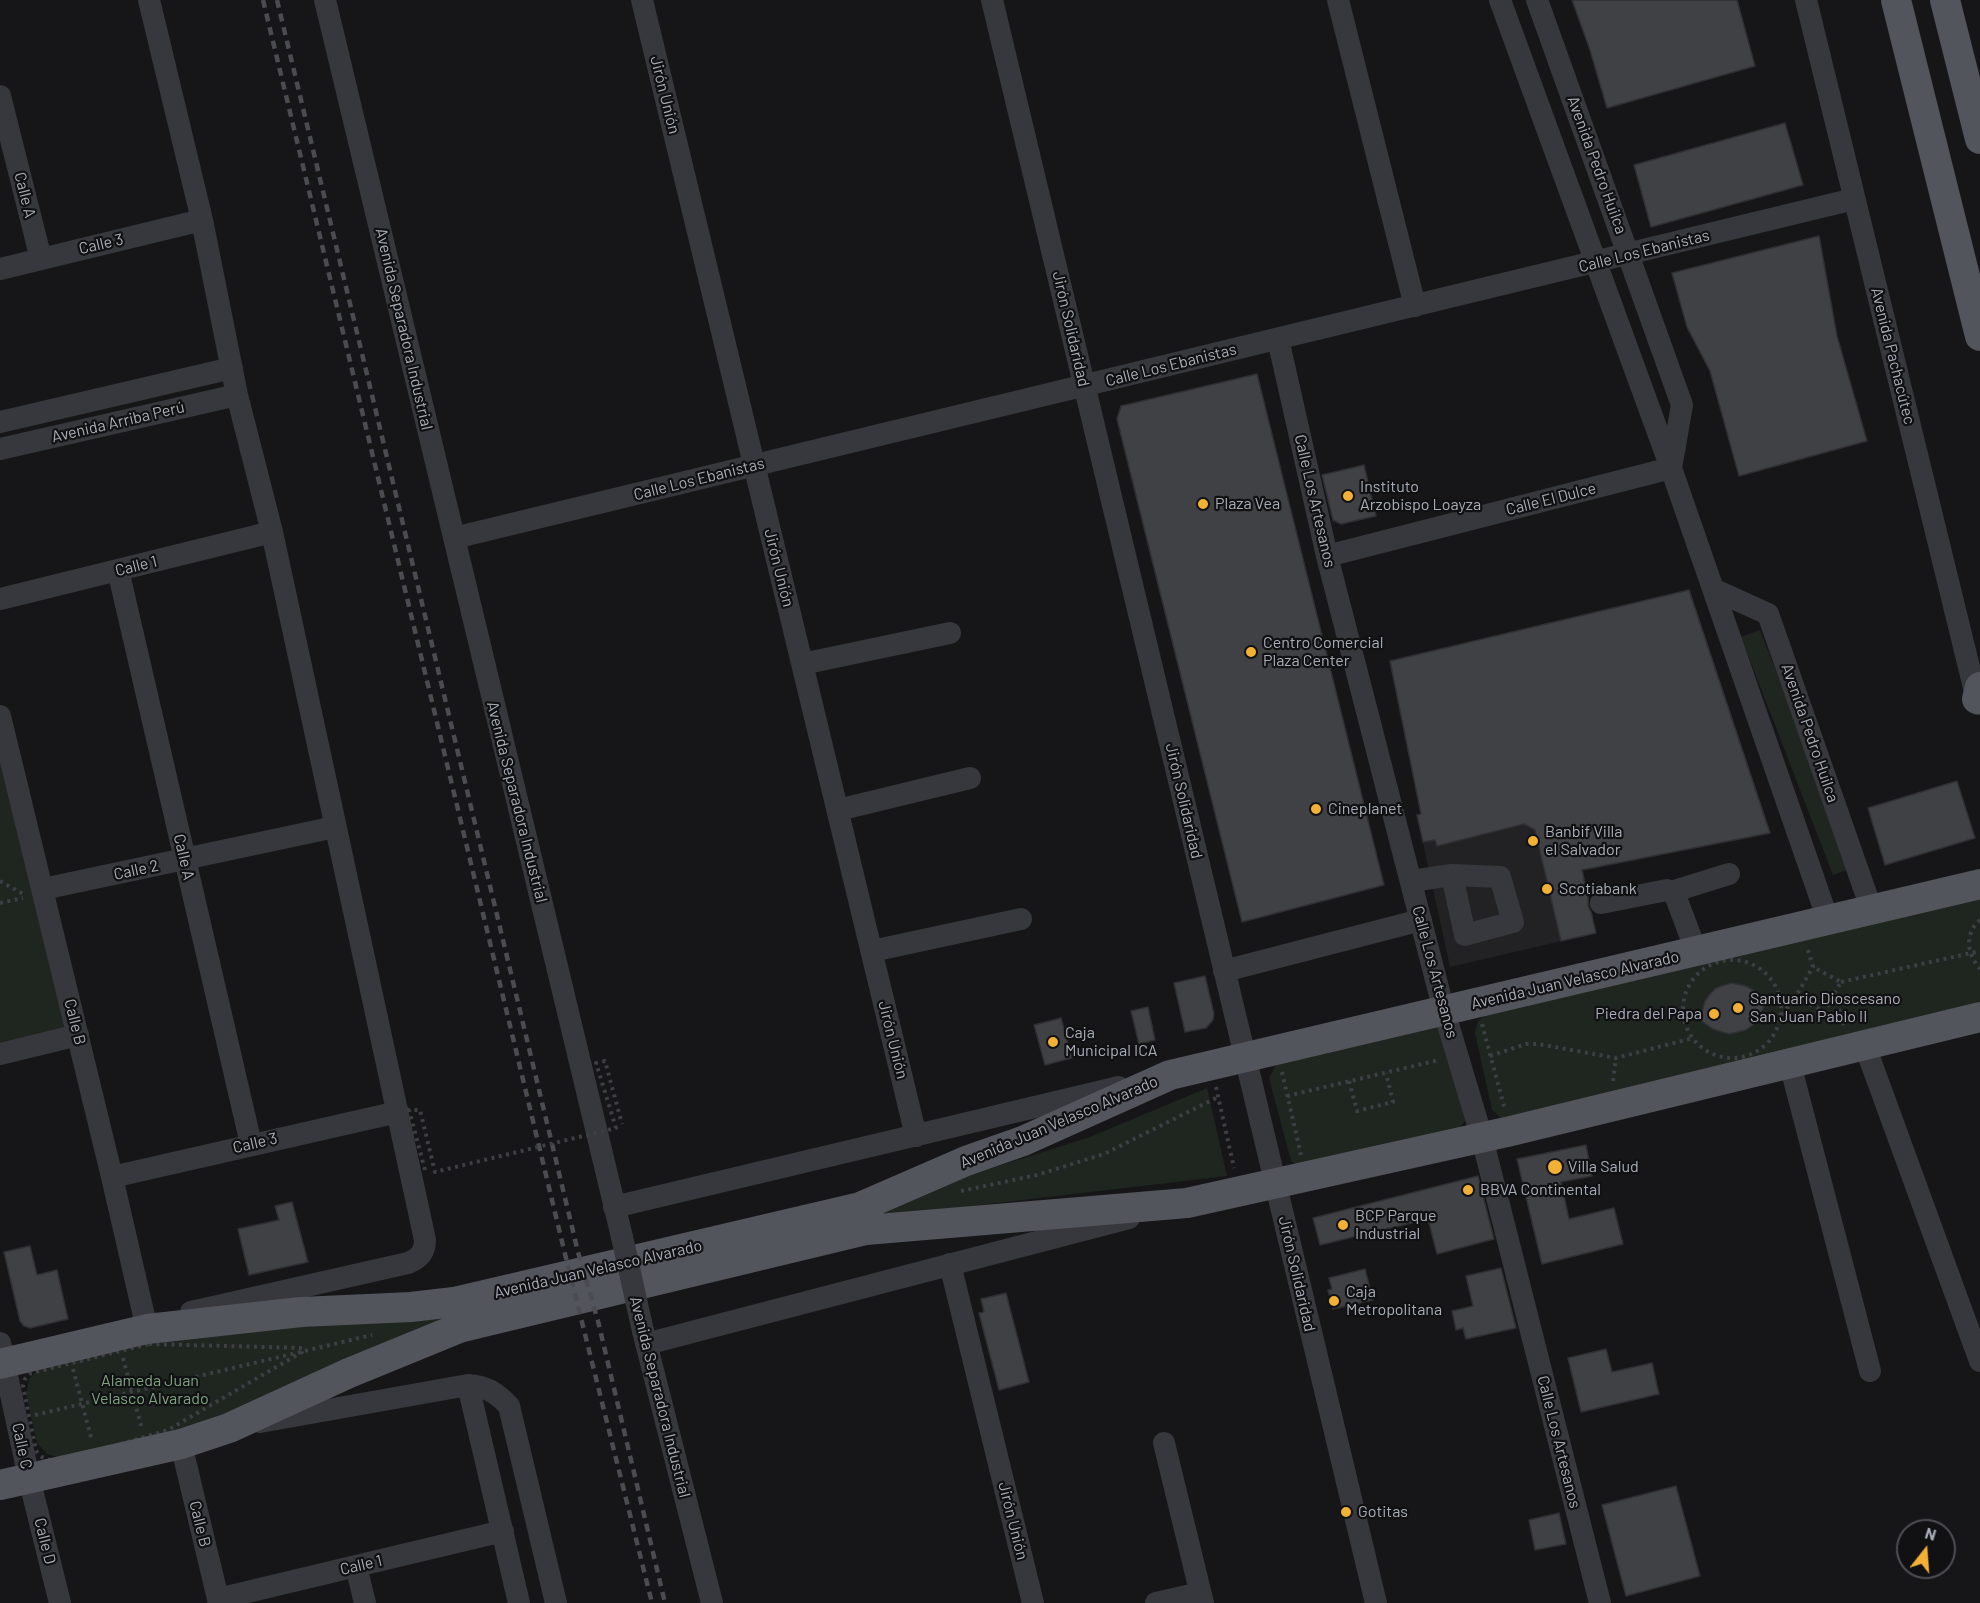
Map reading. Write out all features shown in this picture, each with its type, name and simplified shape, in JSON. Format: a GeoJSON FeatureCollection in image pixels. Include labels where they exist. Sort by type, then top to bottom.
{"type":"FeatureCollection","features":[{"type":"Feature","properties":{"kind":"main road"},"geometry":{"type":"LineString","coordinates":[[1896,0],[1980,336]]}},
{"type":"Feature","properties":{"kind":"main road"},"geometry":{"type":"LineString","coordinates":[[1945,0],[1980,139]]}},
{"type":"Feature","properties":{"kind":"main road","name":"Avenida Juan Velasco Alvarado"},"geometry":{"type":"LineString","coordinates":[[2,1357],[70,1356],[120,1344],[146,1326],[301,1312],[411,1307],[454,1302],[860,1207],[966,1161],[1023,1141],[1170,1075],[1980,884]]}},
{"type":"Feature","properties":{"kind":"main road","name":"Avenida Juan Velasco Alvarado"},"geometry":{"type":"LineString","coordinates":[[0,1485],[146,1444],[181,1444],[229,1428],[349,1372],[459,1328],[854,1232],[988,1218],[1187,1203],[1482,1138],[1980,1017]]}},
{"type":"Feature","properties":{"kind":"street"},"geometry":{"type":"LineString","coordinates":[[149,0],[202,220],[237,395],[272,532],[334,827],[398,1112]]}},
{"type":"Feature","properties":{"kind":"street","name":"Avenida Separadora Industrial"},"geometry":{"type":"LineString","coordinates":[[325,0],[645,1338],[712,1603]]}},
{"type":"Feature","properties":{"kind":"street","name":"Jirón Unión"},"geometry":{"type":"LineString","coordinates":[[642,0],[916,1136]]}},
{"type":"Feature","properties":{"kind":"street","name":"Jirón Solidaridad"},"geometry":{"type":"LineString","coordinates":[[992,0],[1376,1603]]}},
{"type":"Feature","properties":{"kind":"street"},"geometry":{"type":"LineString","coordinates":[[1338,0],[1415,306]]}},
{"type":"Feature","properties":{"kind":"street"},"geometry":{"type":"LineString","coordinates":[[1500,0],[1671,468],[1828,920]]}},
{"type":"Feature","properties":{"kind":"street","name":"Avenida Pedro Huilca"},"geometry":{"type":"LineString","coordinates":[[1537,0],[1682,405],[1671,468]]}},
{"type":"Feature","properties":{"kind":"street","name":"Avenida Pachacútec"},"geometry":{"type":"LineString","coordinates":[[1806,0],[1979,699]]}},
{"type":"Feature","properties":{"kind":"street","name":"Calle A"},"geometry":{"type":"LineString","coordinates":[[0,96],[41,259]]}},
{"type":"Feature","properties":{"kind":"street","name":"Calle Los Ebanistas"},"geometry":{"type":"LineString","coordinates":[[454,538],[1854,199]]}},
{"type":"Feature","properties":{"kind":"street","name":"Calle 3"},"geometry":{"type":"LineString","coordinates":[[0,269],[202,220]]}},
{"type":"Feature","properties":{"kind":"street","name":"Calle Los Artesanos"},"geometry":{"type":"LineString","coordinates":[[1278,339],[1327,556],[1444,1011],[1482,1138],[1600,1603]]}},
{"type":"Feature","properties":{"kind":"street","name":"Avenida Arriba Perú"},"geometry":{"type":"LineString","coordinates":[[0,422],[232,368]]}},
{"type":"Feature","properties":{"kind":"street","name":"Avenida Arriba Perú"},"geometry":{"type":"LineString","coordinates":[[0,449],[237,395]]}},
{"type":"Feature","properties":{"kind":"street","name":"Calle El Dulce"},"geometry":{"type":"LineString","coordinates":[[1327,556],[1671,468]]}},
{"type":"Feature","properties":{"kind":"street","name":"Calle 1"},"geometry":{"type":"LineString","coordinates":[[0,599],[272,532]]}},
{"type":"Feature","properties":{"kind":"street","name":"Calle A"},"geometry":{"type":"LineString","coordinates":[[118,570],[251,1144]]}},
{"type":"Feature","properties":{"kind":"street","name":"Avenida Pedro Huilca"},"geometry":{"type":"LineString","coordinates":[[1713,590],[1768,614],[1871,908]]}},
{"type":"Feature","properties":{"kind":"street"},"geometry":{"type":"LineString","coordinates":[[802,664],[950,633]]}},
{"type":"Feature","properties":{"kind":"street","name":"Calle B"},"geometry":{"type":"LineString","coordinates":[[0,716],[4,749],[43,890],[146,1326]]}},
{"type":"Feature","properties":{"kind":"street"},"geometry":{"type":"LineString","coordinates":[[838,810],[970,778]]}},
{"type":"Feature","properties":{"kind":"street","name":"Calle 2"},"geometry":{"type":"LineString","coordinates":[[43,890],[334,827]]}},
{"type":"Feature","properties":{"kind":"street"},"geometry":{"type":"LineString","coordinates":[[1671,892],[1728,874]]}},
{"type":"Feature","properties":{"kind":"street"},"geometry":{"type":"LineString","coordinates":[[1411,881],[1452,875]]}},
{"type":"Feature","properties":{"kind":"street"},"geometry":{"type":"LineString","coordinates":[[1602,903],[1667,890],[1671,892],[1675,896],[1696,951]]}},
{"type":"Feature","properties":{"kind":"street"},"geometry":{"type":"LineString","coordinates":[[872,951],[1021,919]]}},
{"type":"Feature","properties":{"kind":"street"},"geometry":{"type":"LineString","coordinates":[[1224,971],[1420,920]]}},
{"type":"Feature","properties":{"kind":"street"},"geometry":{"type":"LineString","coordinates":[[0,1054],[78,1035]]}},
{"type":"Feature","properties":{"kind":"street"},"geometry":{"type":"LineString","coordinates":[[1859,1047],[1980,1361]]}},
{"type":"Feature","properties":{"kind":"street"},"geometry":{"type":"LineString","coordinates":[[1790,1064],[1870,1371]]}},
{"type":"Feature","properties":{"kind":"street","name":"Avenida Juan Velasco Alvarado"},"geometry":{"type":"LineString","coordinates":[[614,1207],[1170,1075]]}},
{"type":"Feature","properties":{"kind":"street","name":"Calle 3"},"geometry":{"type":"LineString","coordinates":[[112,1177],[398,1112]]}},
{"type":"Feature","properties":{"kind":"street","name":"Avenida Juan Velasco Alvarado"},"geometry":{"type":"LineString","coordinates":[[146,1326],[416,1260],[423,1253],[424,1231],[398,1112]]}},
{"type":"Feature","properties":{"kind":"street","name":"Avenida Juan Velasco Alvarado"},"geometry":{"type":"LineString","coordinates":[[645,1338],[950,1264],[1187,1203]]}},
{"type":"Feature","properties":{"kind":"street","name":"Jirón Unión"},"geometry":{"type":"LineString","coordinates":[[950,1264],[1033,1603]]}},
{"type":"Feature","properties":{"kind":"street","name":"Calle C"},"geometry":{"type":"LineString","coordinates":[[2,1357],[29,1478]]}},
{"type":"Feature","properties":{"kind":"street"},"geometry":{"type":"LineString","coordinates":[[519,1603],[468,1385],[490,1390],[500,1396],[509,1406],[556,1603]]}},
{"type":"Feature","properties":{"kind":"street","name":"Avenida Juan Velasco Alvarado"},"geometry":{"type":"LineString","coordinates":[[229,1428],[468,1385]]}},
{"type":"Feature","properties":{"kind":"street"},"geometry":{"type":"LineString","coordinates":[[1156,1603],[1202,1598],[1164,1443]]}},
{"type":"Feature","properties":{"kind":"street","name":"Calle B"},"geometry":{"type":"LineString","coordinates":[[181,1444],[219,1601]]}},
{"type":"Feature","properties":{"kind":"street","name":"Calle D"},"geometry":{"type":"LineString","coordinates":[[29,1478],[60,1603]]}},
{"type":"Feature","properties":{"kind":"street","name":"Calle 1"},"geometry":{"type":"LineString","coordinates":[[219,1601],[503,1530]]}},
{"type":"Feature","properties":{"kind":"street"},"geometry":{"type":"LineString","coordinates":[[356,1566],[364,1603]]}},
{"type":"Feature","properties":{"kind":"path"},"geometry":{"type":"LineString","coordinates":[[0,881],[28,897],[0,903]]}},
{"type":"Feature","properties":{"kind":"path"},"geometry":{"type":"LineString","coordinates":[[1980,920],[1971,931],[1968,941],[1970,953],[1980,969]]}},
{"type":"Feature","properties":{"kind":"path"},"geometry":{"type":"LineString","coordinates":[[1781,1019],[1782,1003],[1772,978],[1762,969],[1750,963],[1723,960],[1711,964],[1699,972],[1685,993],[1683,1017],[1693,1038],[1702,1048],[1714,1054],[1738,1057],[1762,1048],[1770,1040],[1813,967],[1841,982],[1980,951]]}},
{"type":"Feature","properties":{"kind":"path"},"geometry":{"type":"LineString","coordinates":[[1824,1012],[1841,982]]}},
{"type":"Feature","properties":{"kind":"path"},"geometry":{"type":"LineString","coordinates":[[1834,995],[1859,1047]]}},
{"type":"Feature","properties":{"kind":"path"},"geometry":{"type":"LineString","coordinates":[[1796,996],[1824,1012]]}},
{"type":"Feature","properties":{"kind":"path"},"geometry":{"type":"LineString","coordinates":[[1476,1003],[1511,1131]]}},
{"type":"Feature","properties":{"kind":"path"},"geometry":{"type":"LineString","coordinates":[[1781,1019],[1824,1012]]}},
{"type":"Feature","properties":{"kind":"path"},"geometry":{"type":"LineString","coordinates":[[1491,1056],[1505,1049],[1538,1044],[1616,1058],[1693,1038]]}},
{"type":"Feature","properties":{"kind":"path"},"geometry":{"type":"LineString","coordinates":[[1277,1050],[1306,1177]]}},
{"type":"Feature","properties":{"kind":"path"},"geometry":{"type":"LineString","coordinates":[[1287,1096],[1440,1060]]}},
{"type":"Feature","properties":{"kind":"path"},"geometry":{"type":"LineString","coordinates":[[425,1170],[409,1110],[420,1110],[435,1172],[616,1128],[596,1063],[605,1061],[622,1124]]}},
{"type":"Feature","properties":{"kind":"path"},"geometry":{"type":"LineString","coordinates":[[1212,1066],[1239,1191]]}},
{"type":"Feature","properties":{"kind":"path"},"geometry":{"type":"LineString","coordinates":[[1349,1081],[1357,1111],[1393,1102],[1386,1073]]}},
{"type":"Feature","properties":{"kind":"path"},"geometry":{"type":"LineString","coordinates":[[28,1416],[381,1333]]}},
{"type":"Feature","properties":{"kind":"path"},"geometry":{"type":"LineString","coordinates":[[120,1344],[303,1348],[302,1352],[146,1444],[53,1461],[42,1457],[36,1451],[22,1386],[30,1373],[70,1356],[120,1344]]}},
{"type":"Feature","properties":{"kind":"path"},"geometry":{"type":"LineString","coordinates":[[120,1344],[146,1444]]}},
{"type":"Feature","properties":{"kind":"path"},"geometry":{"type":"LineString","coordinates":[[70,1356],[95,1452]]}},
{"type":"Feature","properties":{"kind":"shaded area"},"geometry":{"type":"Polygon","coordinates":[[[1562,776],[1596,933],[1450,967],[1417,815],[1562,776]]]}},
{"type":"Feature","properties":{"kind":"green space"},"geometry":{"type":"Polygon","coordinates":[[[1760,630],[1852,868],[1833,875],[1741,637],[1760,630]]]}},
{"type":"Feature","properties":{"kind":"green space"},"geometry":{"type":"Polygon","coordinates":[[[0,764],[2,764],[66,1028],[0,1043],[0,764]]]}},
{"type":"Feature","properties":{"kind":"green space"},"geometry":{"type":"Polygon","coordinates":[[[1980,892],[1980,1008],[1501,1118],[1492,1110],[1475,1033],[1478,1021],[1488,1012],[1980,892]]]}},
{"type":"Feature","properties":{"kind":"green space"},"geometry":{"type":"Polygon","coordinates":[[[1427,1025],[1442,1028],[1467,1119],[1455,1133],[1301,1167],[1291,1161],[1269,1078],[1277,1063],[1427,1025]]]}},
{"type":"Feature","properties":{"kind":"green space"},"geometry":{"type":"Polygon","coordinates":[[[1207,1088],[1227,1176],[844,1221],[964,1177],[1090,1137],[1207,1088]]]}},
{"type":"Feature","properties":{"kind":"green space","name":"Alameda Juan Velasco Alvarado"},"geometry":{"type":"Polygon","coordinates":[[[441,1319],[331,1366],[224,1418],[182,1430],[58,1457],[47,1454],[37,1443],[26,1394],[29,1379],[37,1370],[152,1343],[302,1324],[441,1319]]]}},
{"type":"Feature","properties":{"kind":"building"},"geometry":{"type":"Polygon","coordinates":[[[1572,0],[1737,0],[1755,66],[1607,108],[1572,0]]]}},
{"type":"Feature","properties":{"kind":"building"},"geometry":{"type":"Polygon","coordinates":[[[1785,123],[1803,185],[1651,227],[1634,165],[1785,123]]]}},
{"type":"Feature","properties":{"kind":"building"},"geometry":{"type":"Polygon","coordinates":[[[1819,236],[1837,336],[1867,441],[1739,476],[1710,371],[1687,327],[1672,273],[1819,236]]]}},
{"type":"Feature","properties":{"kind":"building","name":"Centro Comercial Plaza Center"},"geometry":{"type":"Polygon","coordinates":[[[1257,374],[1384,885],[1242,922],[1117,419],[1121,406],[1257,374]]]}},
{"type":"Feature","properties":{"kind":"building","name":"Instituto Arzobispo Loayza"},"geometry":{"type":"Polygon","coordinates":[[[1364,465],[1376,516],[1341,524],[1333,520],[1322,475],[1364,465]]]}},
{"type":"Feature","properties":{"kind":"building"},"geometry":{"type":"Polygon","coordinates":[[[1689,590],[1770,833],[1582,870],[1588,906],[1596,933],[1561,941],[1535,830],[1524,824],[1437,846],[1435,840],[1423,842],[1417,815],[1421,814],[1390,661],[1689,590]]]}},
{"type":"Feature","properties":{"kind":"building"},"geometry":{"type":"Polygon","coordinates":[[[1957,781],[1975,838],[1885,865],[1868,808],[1957,781]]]}},
{"type":"Feature","properties":{"kind":"building"},"geometry":{"type":"Polygon","coordinates":[[[1205,976],[1214,1014],[1213,1020],[1206,1028],[1185,1032],[1174,983],[1205,976]]]}},
{"type":"Feature","properties":{"kind":"building"},"geometry":{"type":"Polygon","coordinates":[[[1731,983],[1753,990],[1764,1002],[1764,1007],[1753,1025],[1746,1030],[1729,1034],[1713,1029],[1700,1020],[1705,1001],[1710,994],[1716,988],[1731,983]]]}},
{"type":"Feature","properties":{"kind":"building"},"geometry":{"type":"Polygon","coordinates":[[[1148,1007],[1155,1040],[1139,1044],[1131,1011],[1148,1007]]]}},
{"type":"Feature","properties":{"kind":"building","name":"Caja Municipal ICA"},"geometry":{"type":"Polygon","coordinates":[[[1061,1018],[1072,1058],[1045,1065],[1034,1025],[1061,1018]]]}},
{"type":"Feature","properties":{"kind":"building"},"geometry":{"type":"Polygon","coordinates":[[[1586,1145],[1592,1176],[1561,1182],[1569,1219],[1614,1208],[1623,1244],[1542,1264],[1517,1159],[1586,1145]]]}},
{"type":"Feature","properties":{"kind":"building"},"geometry":{"type":"Polygon","coordinates":[[[1478,1176],[1494,1239],[1437,1254],[1428,1219],[1320,1245],[1313,1218],[1478,1176]]]}},
{"type":"Feature","properties":{"kind":"building"},"geometry":{"type":"Polygon","coordinates":[[[292,1202],[308,1262],[249,1275],[238,1229],[279,1220],[275,1206],[292,1202]]]}},
{"type":"Feature","properties":{"kind":"building"},"geometry":{"type":"Polygon","coordinates":[[[30,1246],[37,1275],[57,1270],[68,1319],[30,1328],[24,1326],[20,1321],[4,1252],[30,1246]]]}},
{"type":"Feature","properties":{"kind":"building"},"geometry":{"type":"Polygon","coordinates":[[[1501,1268],[1516,1328],[1466,1339],[1463,1328],[1456,1330],[1452,1311],[1473,1306],[1466,1276],[1501,1268]]]}},
{"type":"Feature","properties":{"kind":"building"},"geometry":{"type":"Polygon","coordinates":[[[1365,1269],[1373,1300],[1333,1309],[1328,1290],[1332,1289],[1329,1278],[1365,1269]]]}},
{"type":"Feature","properties":{"kind":"building"},"geometry":{"type":"Polygon","coordinates":[[[1006,1293],[1029,1382],[999,1390],[979,1313],[984,1312],[981,1299],[1006,1293]]]}},
{"type":"Feature","properties":{"kind":"building"},"geometry":{"type":"Polygon","coordinates":[[[1606,1349],[1612,1372],[1652,1363],[1659,1394],[1581,1412],[1568,1358],[1606,1349]]]}},
{"type":"Feature","properties":{"kind":"building"},"geometry":{"type":"Polygon","coordinates":[[[1676,1486],[1700,1576],[1626,1596],[1602,1505],[1676,1486]]]}},
{"type":"Feature","properties":{"kind":"building"},"geometry":{"type":"Polygon","coordinates":[[[1559,1513],[1566,1544],[1535,1550],[1529,1520],[1559,1513]]]}},
{"type":"Feature","properties":{"kind":"railway"},"geometry":{"type":"LineString","coordinates":[[263,0],[565,1254],[652,1603]]}},
{"type":"Feature","properties":{"kind":"railway"},"geometry":{"type":"LineString","coordinates":[[277,0],[578,1252],[598,1321],[665,1603]]}},
{"type":"Feature","properties":{"kind":"place","name":"Instituto Arzobispo Loayza"},"geometry":{"type":"Point","coordinates":[1348,496]}},
{"type":"Feature","properties":{"kind":"place","name":"Plaza Vea"},"geometry":{"type":"Point","coordinates":[1203,504]}},
{"type":"Feature","properties":{"kind":"place","name":"Centro Comercial Plaza Center"},"geometry":{"type":"Point","coordinates":[1251,652]}},
{"type":"Feature","properties":{"kind":"place","name":"Cineplanet"},"geometry":{"type":"Point","coordinates":[1316,809]}},
{"type":"Feature","properties":{"kind":"place","name":"Banbif Villa el Salvador"},"geometry":{"type":"Point","coordinates":[1533,841]}},
{"type":"Feature","properties":{"kind":"place","name":"Scotiabank"},"geometry":{"type":"Point","coordinates":[1547,889]}},
{"type":"Feature","properties":{"kind":"place","name":"Santuario Dioscesano San Juan Pablo II"},"geometry":{"type":"Point","coordinates":[1738,1008]}},
{"type":"Feature","properties":{"kind":"place","name":"Piedra del Papa"},"geometry":{"type":"Point","coordinates":[1714,1014]}},
{"type":"Feature","properties":{"kind":"place","name":"Caja Municipal ICA"},"geometry":{"type":"Point","coordinates":[1053,1042]}},
{"type":"Feature","properties":{"kind":"place","name":"Villa Salud"},"geometry":{"type":"Point","coordinates":[1555,1167]}},
{"type":"Feature","properties":{"kind":"place","name":"BBVA Continental"},"geometry":{"type":"Point","coordinates":[1468,1190]}},
{"type":"Feature","properties":{"kind":"place","name":"BCP Parque Industrial"},"geometry":{"type":"Point","coordinates":[1343,1225]}},
{"type":"Feature","properties":{"kind":"place","name":"Caja Metropolitana"},"geometry":{"type":"Point","coordinates":[1334,1301]}},
{"type":"Feature","properties":{"kind":"place","name":"Gotitas"},"geometry":{"type":"Point","coordinates":[1346,1512]}}]}
